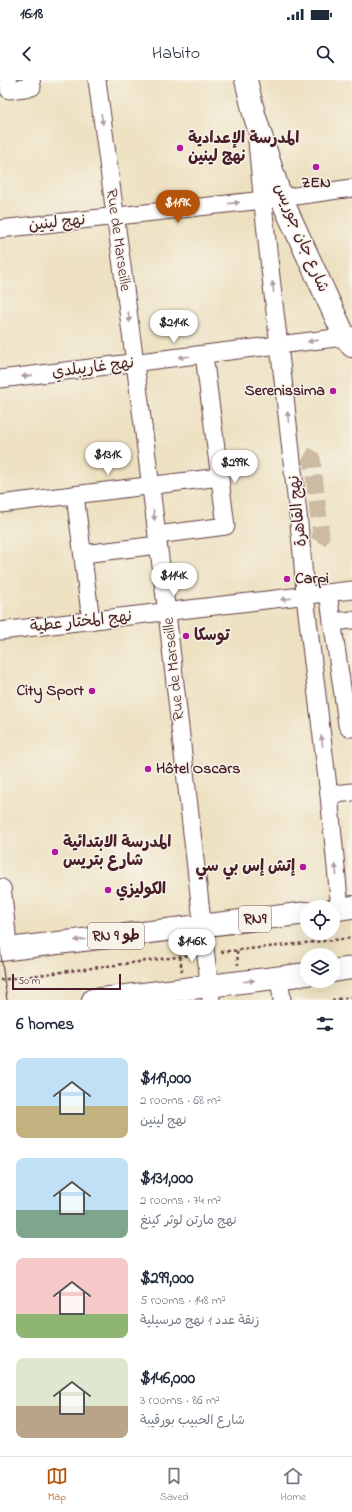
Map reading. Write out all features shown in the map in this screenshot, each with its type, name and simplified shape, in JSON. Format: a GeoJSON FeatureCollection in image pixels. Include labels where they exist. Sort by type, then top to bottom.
{"type":"FeatureCollection","features":[{"type":"Feature","properties":{"kind":"main road","name":"شارع جان جوريس"},"geometry":{"type":"LineString","coordinates":[[246,80],[272,199],[350,340]]}},
{"type":"Feature","properties":{"kind":"main road"},"geometry":{"type":"LineString","coordinates":[[0,890],[3,949]]}},
{"type":"Feature","properties":{"kind":"main road","name":"RN9"},"geometry":{"type":"LineString","coordinates":[[203,925],[300,914]]}},
{"type":"Feature","properties":{"kind":"main road","name":"RN 9 طو"},"geometry":{"type":"LineString","coordinates":[[3,949],[203,925]]}},
{"type":"Feature","properties":{"kind":"main road"},"geometry":{"type":"LineString","coordinates":[[340,970],[352,968]]}},
{"type":"Feature","properties":{"kind":"main road"},"geometry":{"type":"LineString","coordinates":[[94,1000],[211,995],[279,977],[300,975]]}},
{"type":"Feature","properties":{"kind":"street"},"geometry":{"type":"LineString","coordinates":[[8,80],[9,90],[32,87],[31,80]]}},
{"type":"Feature","properties":{"kind":"street","name":"Rue de Marseille"},"geometry":{"type":"LineString","coordinates":[[97,80],[167,612],[211,995]]}},
{"type":"Feature","properties":{"kind":"street","name":"نهج لينين"},"geometry":{"type":"LineString","coordinates":[[0,229],[272,199],[352,188]]}},
{"type":"Feature","properties":{"kind":"street","name":"نهج القاهرة"},"geometry":{"type":"LineString","coordinates":[[272,199],[280,345],[298,451],[305,596],[342,908]]}},
{"type":"Feature","properties":{"kind":"street","name":"نهج غاريبلدي"},"geometry":{"type":"LineString","coordinates":[[0,379],[280,345],[350,340]]}},
{"type":"Feature","properties":{"kind":"street"},"geometry":{"type":"LineString","coordinates":[[83,554],[226,526],[204,355]]}},
{"type":"Feature","properties":{"kind":"street"},"geometry":{"type":"LineString","coordinates":[[0,504],[220,477]]}},
{"type":"Feature","properties":{"kind":"street"},"geometry":{"type":"LineString","coordinates":[[75,495],[91,621]]}},
{"type":"Feature","properties":{"kind":"street"},"geometry":{"type":"LineString","coordinates":[[304,565],[314,548]]}},
{"type":"Feature","properties":{"kind":"street","name":"نهج المختار عطية"},"geometry":{"type":"LineString","coordinates":[[0,631],[352,590]]}},
{"type":"Feature","properties":{"kind":"street"},"geometry":{"type":"LineString","coordinates":[[328,593],[332,622],[345,662],[348,701],[347,725],[349,728],[352,728]]}},
{"type":"Feature","properties":{"kind":"street"},"geometry":{"type":"LineString","coordinates":[[332,622],[352,620]]}},
{"type":"Feature","properties":{"kind":"street"},"geometry":{"type":"LineString","coordinates":[[329,795],[352,792]]}},
{"type":"Feature","properties":{"kind":"street"},"geometry":{"type":"LineString","coordinates":[[279,977],[282,1000]]}},
{"type":"Feature","properties":{"kind":"path"},"geometry":{"type":"LineString","coordinates":[[0,980],[206,953],[352,938]]}},
{"type":"Feature","properties":{"kind":"path"},"geometry":{"type":"LineString","coordinates":[[332,1000],[352,997]]}},
{"type":"Feature","properties":{"kind":"tunnel"},"geometry":{"type":"LineString","coordinates":[[305,455],[312,459],[321,536],[314,548]]}},
{"type":"Feature","properties":{"kind":"tram line"},"geometry":{"type":"LineString","coordinates":[[0,948],[7,1000]]}},
{"type":"Feature","properties":{"kind":"place","name":"المدرسة الإعدادية نهج لينين"},"geometry":{"type":"Point","coordinates":[180,148]}},
{"type":"Feature","properties":{"kind":"place","name":"ZEN"},"geometry":{"type":"Point","coordinates":[316,167]}},
{"type":"Feature","properties":{"kind":"place","name":"Serenissima"},"geometry":{"type":"Point","coordinates":[333,391]}},
{"type":"Feature","properties":{"kind":"place","name":"Carpi"},"geometry":{"type":"Point","coordinates":[287,579]}},
{"type":"Feature","properties":{"kind":"place","name":"توسكا"},"geometry":{"type":"Point","coordinates":[186,636]}},
{"type":"Feature","properties":{"kind":"place","name":"City Sport"},"geometry":{"type":"Point","coordinates":[92,691]}},
{"type":"Feature","properties":{"kind":"place","name":"Hôtel Oscars"},"geometry":{"type":"Point","coordinates":[148,769]}},
{"type":"Feature","properties":{"kind":"place","name":"المدرسة الابتدائية شارع بتريس"},"geometry":{"type":"Point","coordinates":[55,852]}},
{"type":"Feature","properties":{"kind":"place","name":"إتش إس بي سي"},"geometry":{"type":"Point","coordinates":[303,867]}},
{"type":"Feature","properties":{"kind":"place","name":"الكوليزي"},"geometry":{"type":"Point","coordinates":[108,890]}}]}
